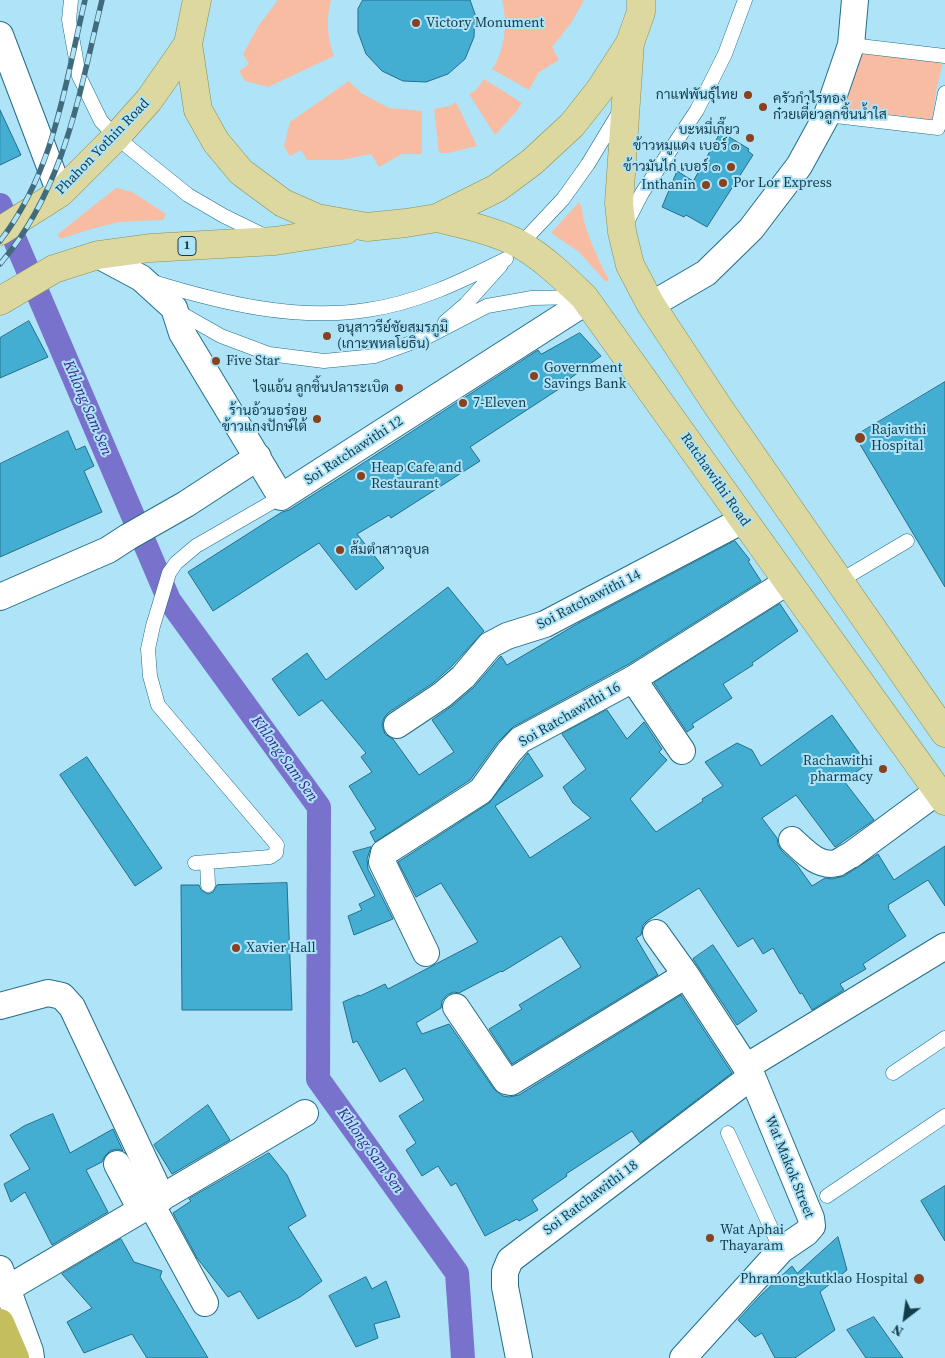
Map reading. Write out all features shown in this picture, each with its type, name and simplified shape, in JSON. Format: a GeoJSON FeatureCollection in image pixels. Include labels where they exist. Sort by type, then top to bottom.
{"type":"FeatureCollection","features":[{"type":"Feature","properties":{"kind":"highway"},"geometry":{"type":"LineString","coordinates":[[0,1323],[15,1358]]}},
{"type":"Feature","properties":{"kind":"main road"},"geometry":{"type":"LineString","coordinates":[[199,4],[188,44],[198,110],[216,142],[241,172],[283,203],[317,218],[367,227],[437,218],[497,188],[532,162],[572,125],[599,91],[630,43],[644,4]]}},
{"type":"Feature","properties":{"kind":"main road"},"geometry":{"type":"LineString","coordinates":[[630,43],[618,203],[622,232],[630,265],[651,306],[719,408],[838,582],[942,722]]}},
{"type":"Feature","properties":{"kind":"main road","name":"Phahon Yothin Road"},"geometry":{"type":"LineString","coordinates":[[0,231],[60,193],[116,137],[149,100],[188,44]]}},
{"type":"Feature","properties":{"kind":"main road","name":"Ratchawithi Road"},"geometry":{"type":"LineString","coordinates":[[437,218],[478,228],[513,252],[552,266],[585,299],[942,796]]}},
{"type":"Feature","properties":{"kind":"main road","name":"1"},"geometry":{"type":"LineString","coordinates":[[10,295],[54,269],[98,255],[150,248],[275,241],[367,227]]}},
{"type":"Feature","properties":{"kind":"street"},"geometry":{"type":"LineString","coordinates":[[651,306],[706,273],[751,229],[799,166],[827,115],[851,45],[855,0]]}},
{"type":"Feature","properties":{"kind":"street"},"geometry":{"type":"LineString","coordinates":[[0,35],[60,193]]}},
{"type":"Feature","properties":{"kind":"street"},"geometry":{"type":"LineString","coordinates":[[98,255],[141,278],[176,310],[182,333],[281,498]]}},
{"type":"Feature","properties":{"kind":"street","name":"Soi Ratchawithi 12"},"geometry":{"type":"LineString","coordinates":[[281,498],[585,299]]}},
{"type":"Feature","properties":{"kind":"street"},"geometry":{"type":"LineString","coordinates":[[0,597],[108,550],[186,504],[258,457]]}},
{"type":"Feature","properties":{"kind":"street","name":"Soi Ratchawithi 14"},"geometry":{"type":"LineString","coordinates":[[397,725],[442,695],[463,677],[490,645],[507,636],[546,624],[743,520]]}},
{"type":"Feature","properties":{"kind":"street","name":"Soi Ratchawithi 16"},"geometry":{"type":"LineString","coordinates":[[426,953],[382,862],[384,853],[481,791],[520,740],[633,679],[787,582]]}},
{"type":"Feature","properties":{"kind":"street"},"geometry":{"type":"LineString","coordinates":[[633,679],[682,751]]}},
{"type":"Feature","properties":{"kind":"street"},"geometry":{"type":"LineString","coordinates":[[792,840],[820,862],[836,863],[942,796]]}},
{"type":"Feature","properties":{"kind":"street","name":"Wat Makok Street"},"geometry":{"type":"LineString","coordinates":[[656,933],[686,975],[749,1072],[811,1218],[812,1226],[806,1233],[782,1250],[683,1358]]}},
{"type":"Feature","properties":{"kind":"street","name":"Soi Ratchawithi 18"},"geometry":{"type":"LineString","coordinates":[[519,1358],[505,1287],[505,1272],[510,1260],[749,1072],[945,946]]}},
{"type":"Feature","properties":{"kind":"street"},"geometry":{"type":"LineString","coordinates":[[456,1007],[506,1081],[510,1082],[686,975]]}},
{"type":"Feature","properties":{"kind":"street"},"geometry":{"type":"LineString","coordinates":[[0,1006],[48,992],[62,996],[72,1007],[151,1204],[205,1303]]}},
{"type":"Feature","properties":{"kind":"street"},"geometry":{"type":"LineString","coordinates":[[31,1358],[4,1279],[151,1204],[305,1113]]}},
{"type":"Feature","properties":{"kind":"street"},"geometry":{"type":"LineString","coordinates":[[117,1164],[151,1204]]}},
{"type":"Feature","properties":{"kind":"lane"},"geometry":{"type":"LineString","coordinates":[[71,0],[69,20],[79,76],[101,121],[116,137],[188,195],[224,216],[275,241]]}},
{"type":"Feature","properties":{"kind":"lane"},"geometry":{"type":"LineString","coordinates":[[622,232],[642,193],[697,110],[725,54],[743,3]]}},
{"type":"Feature","properties":{"kind":"lane"},"geometry":{"type":"LineString","coordinates":[[851,45],[945,56]]}},
{"type":"Feature","properties":{"kind":"lane"},"geometry":{"type":"LineString","coordinates":[[827,115],[938,128],[945,93]]}},
{"type":"Feature","properties":{"kind":"lane"},"geometry":{"type":"LineString","coordinates":[[431,335],[466,304],[568,192],[588,164],[626,100]]}},
{"type":"Feature","properties":{"kind":"lane"},"geometry":{"type":"LineString","coordinates":[[141,278],[233,303],[272,310],[312,313],[367,310],[414,299],[459,283],[513,252]]}},
{"type":"Feature","properties":{"kind":"lane"},"geometry":{"type":"LineString","coordinates":[[176,310],[221,336],[269,354],[324,361],[375,356],[431,335],[487,306],[532,298],[585,299]]}},
{"type":"Feature","properties":{"kind":"lane","name":"Soi Ratchawithi 12"},"geometry":{"type":"LineString","coordinates":[[208,885],[201,862],[270,857],[276,853],[277,844],[158,706],[150,676],[148,649],[152,626],[167,580],[176,563],[196,546],[281,498]]}},
{"type":"Feature","properties":{"kind":"lane"},"geometry":{"type":"LineString","coordinates":[[838,582],[907,541]]}},
{"type":"Feature","properties":{"kind":"lane"},"geometry":{"type":"LineString","coordinates":[[893,1072],[945,1038]]}},
{"type":"Feature","properties":{"kind":"lane"},"geometry":{"type":"LineString","coordinates":[[827,1196],[945,1116]]}},
{"type":"Feature","properties":{"kind":"lane"},"geometry":{"type":"LineString","coordinates":[[728,1133],[782,1250]]}},
{"type":"Feature","properties":{"kind":"shaded area"},"geometry":{"type":"Polygon","coordinates":[[[278,0],[331,0],[328,28],[334,56],[268,87],[245,81],[239,71],[249,64],[243,54],[259,25],[278,0]]]}},
{"type":"Feature","properties":{"kind":"shaded area"},"geometry":{"type":"Polygon","coordinates":[[[502,0],[584,0],[571,23],[552,47],[559,60],[539,72],[529,90],[492,69],[500,54],[504,36],[505,17],[502,0]]]}},
{"type":"Feature","properties":{"kind":"shaded area"},"geometry":{"type":"Polygon","coordinates":[[[856,53],[943,62],[932,120],[842,111],[856,53]]]}},
{"type":"Feature","properties":{"kind":"shaded area"},"geometry":{"type":"Polygon","coordinates":[[[484,79],[522,103],[495,135],[469,94],[476,90],[484,79]]]}},
{"type":"Feature","properties":{"kind":"shaded area"},"geometry":{"type":"Polygon","coordinates":[[[349,81],[361,93],[389,108],[422,111],[422,154],[402,154],[379,167],[371,154],[341,160],[307,160],[301,150],[290,156],[284,146],[290,122],[349,81]]]}},
{"type":"Feature","properties":{"kind":"shaded area"},"geometry":{"type":"Polygon","coordinates":[[[456,102],[477,146],[448,153],[439,153],[434,109],[450,106],[456,102]]]}},
{"type":"Feature","properties":{"kind":"shaded area"},"geometry":{"type":"Polygon","coordinates":[[[116,188],[132,192],[166,214],[163,220],[119,222],[60,239],[58,234],[116,188]]]}},
{"type":"Feature","properties":{"kind":"shaded area"},"geometry":{"type":"Polygon","coordinates":[[[579,202],[589,236],[609,280],[606,282],[578,251],[551,233],[579,202]]]}},
{"type":"Feature","properties":{"kind":"building"},"geometry":{"type":"Polygon","coordinates":[[[363,0],[470,0],[475,14],[474,37],[465,59],[448,74],[426,82],[403,81],[382,71],[366,54],[358,32],[358,9],[363,0]]]}},
{"type":"Feature","properties":{"kind":"building"},"geometry":{"type":"Polygon","coordinates":[[[0,110],[21,155],[0,165],[0,110]]]}},
{"type":"Feature","properties":{"kind":"building"},"geometry":{"type":"Polygon","coordinates":[[[721,132],[749,149],[748,151],[753,155],[707,227],[686,215],[684,217],[662,207],[677,171],[693,181],[721,132]]]}},
{"type":"Feature","properties":{"kind":"building"},"geometry":{"type":"Polygon","coordinates":[[[29,321],[48,357],[0,378],[0,338],[29,321]]]}},
{"type":"Feature","properties":{"kind":"building"},"geometry":{"type":"Polygon","coordinates":[[[580,333],[601,356],[561,385],[562,387],[470,447],[480,461],[391,518],[389,515],[357,534],[384,568],[356,590],[319,543],[213,611],[188,572],[354,469],[538,350],[541,354],[580,333]]]}},
{"type":"Feature","properties":{"kind":"building"},"geometry":{"type":"Polygon","coordinates":[[[945,382],[945,587],[855,436],[945,382]]]}},
{"type":"Feature","properties":{"kind":"building"},"geometry":{"type":"Polygon","coordinates":[[[68,431],[76,450],[85,446],[94,466],[84,471],[102,512],[0,557],[0,464],[68,431]]]}},
{"type":"Feature","properties":{"kind":"building"},"geometry":{"type":"Polygon","coordinates":[[[735,541],[750,560],[748,561],[761,581],[629,664],[513,727],[497,743],[470,780],[375,842],[370,832],[376,829],[349,786],[372,772],[361,757],[366,753],[322,700],[299,716],[272,679],[307,653],[326,680],[448,587],[484,631],[452,666],[433,683],[388,713],[382,725],[385,734],[393,739],[419,775],[454,752],[432,720],[473,688],[501,656],[507,665],[577,624],[735,541]]]}},
{"type":"Feature","properties":{"kind":"building"},"geometry":{"type":"Polygon","coordinates":[[[780,604],[798,631],[752,663],[753,665],[723,684],[732,698],[692,724],[694,727],[687,732],[654,683],[780,604]]]}},
{"type":"Feature","properties":{"kind":"building"},"geometry":{"type":"Polygon","coordinates":[[[607,710],[627,739],[644,722],[662,749],[659,752],[667,760],[630,799],[656,832],[723,786],[705,762],[737,743],[752,750],[761,766],[832,715],[867,764],[844,781],[874,820],[835,847],[796,795],[762,818],[777,838],[778,845],[782,851],[797,865],[812,886],[825,878],[832,879],[844,876],[878,854],[894,880],[945,846],[945,906],[928,880],[888,905],[888,908],[906,936],[863,964],[866,969],[840,984],[844,990],[812,1010],[802,993],[800,994],[773,948],[763,954],[753,938],[738,947],[699,888],[647,921],[643,925],[641,935],[636,938],[658,975],[512,1064],[489,1029],[522,1009],[519,1005],[581,967],[561,936],[502,972],[459,993],[454,992],[447,995],[442,1001],[441,1008],[416,1023],[422,1034],[449,1024],[494,1089],[503,1096],[519,1095],[681,995],[732,1073],[640,1143],[632,1131],[566,1174],[567,1176],[532,1200],[538,1210],[519,1221],[517,1219],[485,1236],[456,1183],[451,1186],[438,1166],[422,1176],[406,1150],[416,1143],[399,1116],[424,1100],[405,1068],[380,1082],[357,1041],[353,1043],[343,1002],[385,984],[388,989],[478,942],[441,883],[416,897],[398,862],[489,803],[528,753],[543,776],[495,806],[530,858],[591,818],[573,803],[563,787],[586,769],[562,734],[607,710]]]}},
{"type":"Feature","properties":{"kind":"building"},"geometry":{"type":"Polygon","coordinates":[[[87,757],[162,868],[135,886],[60,775],[87,757]]]}},
{"type":"Feature","properties":{"kind":"building"},"geometry":{"type":"Polygon","coordinates":[[[371,847],[367,859],[368,869],[393,919],[354,935],[348,916],[362,910],[359,904],[375,896],[353,852],[371,847]]]}},
{"type":"Feature","properties":{"kind":"building","name":"Xavier Hall"},"geometry":{"type":"Polygon","coordinates":[[[287,883],[292,1010],[182,1010],[181,885],[199,885],[201,890],[208,894],[213,892],[217,885],[287,883]]]}},
{"type":"Feature","properties":{"kind":"building"},"geometry":{"type":"Polygon","coordinates":[[[713,945],[757,1011],[737,1025],[693,959],[713,945]]]}},
{"type":"Feature","properties":{"kind":"building"},"geometry":{"type":"Polygon","coordinates":[[[208,1105],[230,1140],[172,1174],[154,1145],[208,1105]]]}},
{"type":"Feature","properties":{"kind":"building"},"geometry":{"type":"Polygon","coordinates":[[[53,1114],[70,1153],[113,1129],[123,1151],[117,1149],[110,1151],[102,1162],[86,1170],[108,1212],[52,1245],[25,1192],[11,1202],[4,1184],[30,1169],[10,1135],[24,1126],[53,1114]]]}},
{"type":"Feature","properties":{"kind":"building"},"geometry":{"type":"Polygon","coordinates":[[[269,1153],[287,1175],[306,1216],[288,1227],[322,1281],[300,1297],[258,1319],[240,1291],[228,1297],[197,1258],[173,1213],[191,1201],[189,1199],[269,1153]]]}},
{"type":"Feature","properties":{"kind":"building"},"geometry":{"type":"Polygon","coordinates":[[[945,1186],[945,1241],[921,1201],[945,1186]]]}},
{"type":"Feature","properties":{"kind":"building"},"geometry":{"type":"Polygon","coordinates":[[[838,1237],[847,1270],[820,1292],[835,1330],[795,1358],[775,1358],[762,1333],[755,1337],[738,1320],[792,1266],[797,1273],[838,1237]]]}},
{"type":"Feature","properties":{"kind":"building"},"geometry":{"type":"Polygon","coordinates":[[[121,1239],[134,1262],[162,1271],[160,1277],[208,1358],[147,1358],[132,1334],[84,1353],[67,1322],[92,1308],[62,1274],[121,1239]]]}},
{"type":"Feature","properties":{"kind":"building"},"geometry":{"type":"Polygon","coordinates":[[[366,1277],[372,1289],[386,1281],[400,1317],[374,1324],[378,1338],[356,1347],[329,1296],[366,1277]]]}},
{"type":"Feature","properties":{"kind":"building"},"geometry":{"type":"Polygon","coordinates":[[[874,1317],[903,1358],[866,1358],[847,1330],[874,1317]]]}},
{"type":"Feature","properties":{"kind":"waterway","name":"Khlong Sam Sen"},"geometry":{"type":"LineString","coordinates":[[0,205],[169,600],[319,807],[318,1079],[457,1273],[463,1358]]}},
{"type":"Feature","properties":{"kind":"railway"},"geometry":{"type":"LineString","coordinates":[[0,241],[19,214],[46,156],[64,94],[85,0]]}},
{"type":"Feature","properties":{"kind":"railway"},"geometry":{"type":"LineString","coordinates":[[0,264],[22,235],[40,204],[55,172],[77,105],[102,0]]}},
{"type":"Feature","properties":{"kind":"place","name":"Victory Monument"},"geometry":{"type":"Point","coordinates":[416,23]}},
{"type":"Feature","properties":{"kind":"place","name":"กาแฟพันธุ์ไทย"},"geometry":{"type":"Point","coordinates":[748,95]}},
{"type":"Feature","properties":{"kind":"place","name":"ครัวกำไรทอง ก๋วยเตี๋ยวลูกชิ้นน้ำใส"},"geometry":{"type":"Point","coordinates":[763,107]}},
{"type":"Feature","properties":{"kind":"place","name":"บะหมี่เกี๊ยว ข้าวหมูแดง เบอร์ ๑"},"geometry":{"type":"Point","coordinates":[750,138]}},
{"type":"Feature","properties":{"kind":"place","name":"ข้าวมันไก่ เบอร์ ๑"},"geometry":{"type":"Point","coordinates":[731,167]}},
{"type":"Feature","properties":{"kind":"place","name":"Por Lor Express"},"geometry":{"type":"Point","coordinates":[723,183]}},
{"type":"Feature","properties":{"kind":"place","name":"Inthanin"},"geometry":{"type":"Point","coordinates":[706,185]}},
{"type":"Feature","properties":{"kind":"place","name":"อนุสาวรีย์ชัยสมรภูมิ (เกาะพหลโยธิน)"},"geometry":{"type":"Point","coordinates":[327,336]}},
{"type":"Feature","properties":{"kind":"place","name":"Five Star"},"geometry":{"type":"Point","coordinates":[216,361]}},
{"type":"Feature","properties":{"kind":"place","name":"Government Savings Bank"},"geometry":{"type":"Point","coordinates":[534,376]}},
{"type":"Feature","properties":{"kind":"place","name":"ไจแอ้น ลูกชิ้นปลาระเบิด"},"geometry":{"type":"Point","coordinates":[399,388]}},
{"type":"Feature","properties":{"kind":"place","name":"7-Eleven"},"geometry":{"type":"Point","coordinates":[463,403]}},
{"type":"Feature","properties":{"kind":"place","name":"ร้านอ้วนอร่อย ข้าวแกงปักษ์ใต้"},"geometry":{"type":"Point","coordinates":[317,419]}},
{"type":"Feature","properties":{"kind":"place","name":"Rajavithi Hospital"},"geometry":{"type":"Point","coordinates":[860,438]}},
{"type":"Feature","properties":{"kind":"place","name":"Heap Cafe and Restaurant"},"geometry":{"type":"Point","coordinates":[361,476]}},
{"type":"Feature","properties":{"kind":"place","name":"ส้มตำสาวอุบล"},"geometry":{"type":"Point","coordinates":[340,550]}},
{"type":"Feature","properties":{"kind":"place","name":"Rachawithi pharmacy"},"geometry":{"type":"Point","coordinates":[883,769]}},
{"type":"Feature","properties":{"kind":"place","name":"Xavier Hall"},"geometry":{"type":"Point","coordinates":[236,948]}},
{"type":"Feature","properties":{"kind":"place","name":"Wat Aphai Thayaram"},"geometry":{"type":"Point","coordinates":[710,1238]}},
{"type":"Feature","properties":{"kind":"place","name":"Phramongkutklao Hospital"},"geometry":{"type":"Point","coordinates":[919,1279]}}]}
